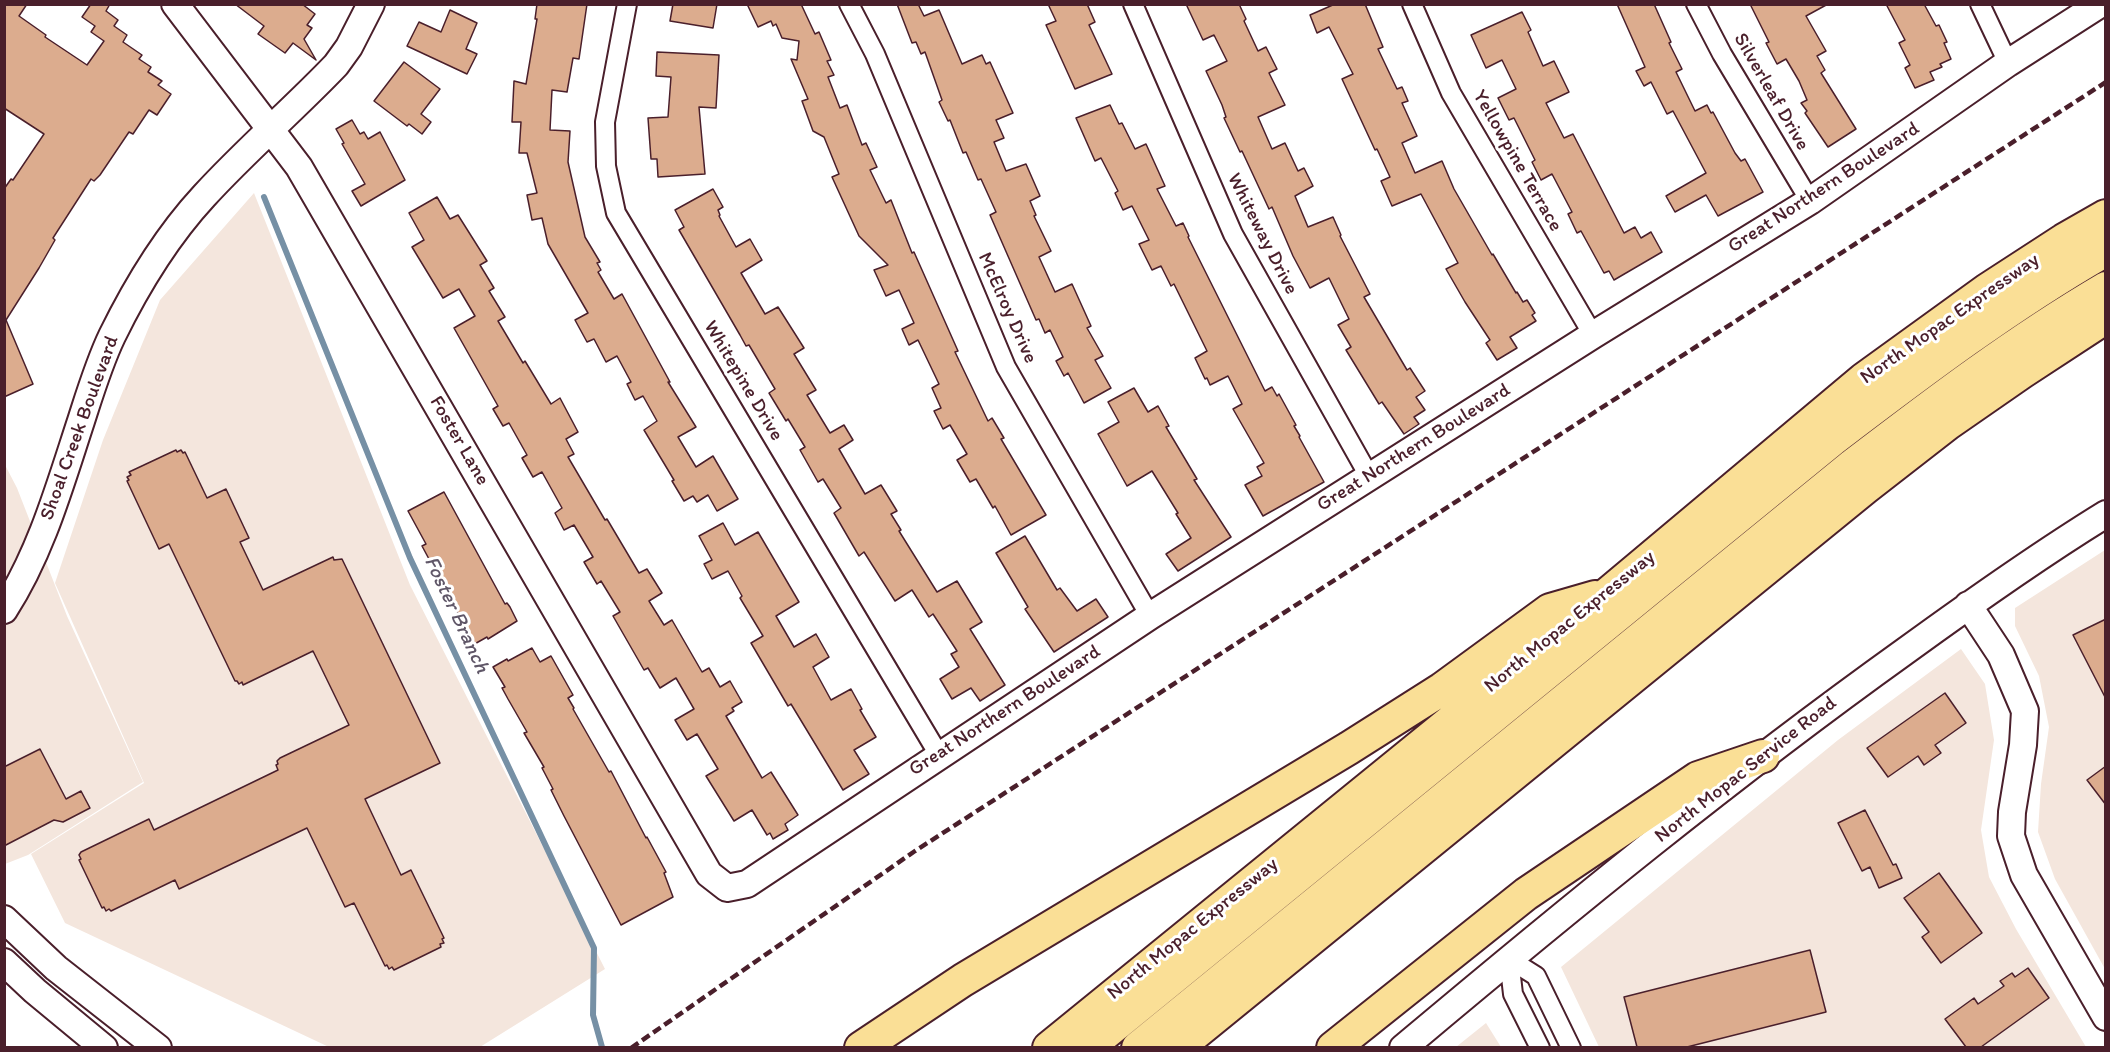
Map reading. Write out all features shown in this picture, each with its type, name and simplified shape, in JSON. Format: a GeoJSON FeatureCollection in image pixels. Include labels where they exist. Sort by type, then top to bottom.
{"type":"FeatureCollection","features":[{"type":"Feature","properties":{"kind":"highway","name":"North Mopac Expressway"},"geometry":{"type":"LineString","coordinates":[[1048,1047],[1610,592],[1864,379],[1987,290],[2106,216]]}},
{"type":"Feature","properties":{"kind":"highway"},"geometry":{"type":"LineString","coordinates":[[1087,1047],[1832,440],[1909,381],[2001,317],[2106,250]]}},
{"type":"Feature","properties":{"kind":"highway"},"geometry":{"type":"LineString","coordinates":[[1138,1047],[1853,465],[1977,373],[2106,288]]}},
{"type":"Feature","properties":{"kind":"highway"},"geometry":{"type":"LineString","coordinates":[[1177,1047],[1866,487],[1947,424],[2106,317]]}},
{"type":"Feature","properties":{"kind":"highway"},"geometry":{"type":"LineString","coordinates":[[861,1047],[963,980],[1442,689],[1550,610],[1610,592]]}},
{"type":"Feature","properties":{"kind":"highway"},"geometry":{"type":"LineString","coordinates":[[1333,1047],[1526,894],[1698,778],[1764,756]]}},
{"type":"Feature","properties":{"kind":"street","name":"Foster Lane"},"geometry":{"type":"LineString","coordinates":[[175,4],[299,167],[709,874],[727,888]]}},
{"type":"Feature","properties":{"kind":"street","name":"Shoal Creek Boulevard"},"geometry":{"type":"LineString","coordinates":[[4,610],[27,567],[46,522],[94,380],[112,337],[134,294],[202,197],[272,130],[350,48],[371,4]]}},
{"type":"Feature","properties":{"kind":"street","name":"Whitepine Drive"},"geometry":{"type":"LineString","coordinates":[[627,4],[605,122],[606,166],[616,213],[939,755]]}},
{"type":"Feature","properties":{"kind":"street","name":"McElroy Drive"},"geometry":{"type":"LineString","coordinates":[[849,4],[875,54],[1006,367],[1150,616]]}},
{"type":"Feature","properties":{"kind":"street","name":"Whiteway Drive"},"geometry":{"type":"LineString","coordinates":[[1133,4],[1233,234],[1369,476]]}},
{"type":"Feature","properties":{"kind":"street","name":"Yellowpine Terrace"},"geometry":{"type":"LineString","coordinates":[[1412,4],[1451,93],[1593,335]]}},
{"type":"Feature","properties":{"kind":"street","name":"Silverleaf Drive"},"geometry":{"type":"LineString","coordinates":[[1696,4],[1722,54],[1810,201]]}},
{"type":"Feature","properties":{"kind":"street"},"geometry":{"type":"LineString","coordinates":[[1980,4],[2008,63]]}},
{"type":"Feature","properties":{"kind":"street","name":"Great Northern Boulevard"},"geometry":{"type":"LineString","coordinates":[[727,888],[747,884],[1150,616],[1593,335],[1810,201],[2008,63],[2100,4]]}},
{"type":"Feature","properties":{"kind":"street","name":"North Mopac Service Road"},"geometry":{"type":"LineString","coordinates":[[1403,1047],[1509,959],[1764,756],[1968,605],[2106,514]]}},
{"type":"Feature","properties":{"kind":"street"},"geometry":{"type":"LineString","coordinates":[[1968,605],[2001,655],[2025,711],[2023,745],[2012,812],[2011,836],[2014,846],[2024,875],[2106,1017]]}},
{"type":"Feature","properties":{"kind":"street"},"geometry":{"type":"LineString","coordinates":[[4,920],[56,968],[158,1047]]}},
{"type":"Feature","properties":{"kind":"street"},"geometry":{"type":"LineString","coordinates":[[1509,959],[1513,994],[1540,1047]]}},
{"type":"Feature","properties":{"kind":"street"},"geometry":{"type":"LineString","coordinates":[[1509,959],[1536,976],[1571,1047]]}},
{"type":"Feature","properties":{"kind":"street"},"geometry":{"type":"LineString","coordinates":[[4,962],[35,991],[104,1047]]}},
{"type":"Feature","properties":{"kind":"shaded area"},"geometry":{"type":"Polygon","coordinates":[[[254,193],[410,585],[605,969],[480,1047],[329,1047],[65,923],[31,854],[144,783],[55,583],[103,440],[160,300],[254,193]]]}},
{"type":"Feature","properties":{"kind":"shaded area"},"geometry":{"type":"Polygon","coordinates":[[[4,463],[17,488],[67,616],[143,782],[28,855],[5,864],[4,463]]]}},
{"type":"Feature","properties":{"kind":"shaded area"},"geometry":{"type":"Polygon","coordinates":[[[2105,550],[2105,969],[2055,879],[2038,832],[2041,784],[2049,727],[2039,676],[2015,626],[2015,608],[2105,550]]]}},
{"type":"Feature","properties":{"kind":"shaded area"},"geometry":{"type":"Polygon","coordinates":[[[1961,649],[1985,684],[1994,740],[1981,830],[1989,877],[2016,929],[2086,1047],[1599,1047],[1561,967],[1838,740],[1961,649]]]}},
{"type":"Feature","properties":{"kind":"shaded area"},"geometry":{"type":"Polygon","coordinates":[[[1486,1023],[1501,1047],[1456,1047],[1486,1023]]]}},
{"type":"Feature","properties":{"kind":"building"},"geometry":{"type":"Polygon","coordinates":[[[4,4],[27,4],[19,16],[46,35],[45,37],[87,65],[104,41],[91,32],[95,26],[82,17],[91,4],[110,4],[106,11],[118,20],[114,26],[127,35],[123,42],[142,55],[139,59],[151,67],[148,72],[162,81],[158,85],[171,94],[157,115],[149,110],[133,134],[129,132],[100,175],[94,181],[91,179],[53,238],[55,240],[39,268],[6,320],[33,384],[4,397],[4,189],[11,179],[13,180],[44,134],[4,108],[4,4]]]}},
{"type":"Feature","properties":{"kind":"building"},"geometry":{"type":"Polygon","coordinates":[[[235,4],[302,4],[315,14],[307,25],[312,28],[304,39],[316,60],[293,43],[285,53],[258,34],[264,26],[235,4]]]}},
{"type":"Feature","properties":{"kind":"building"},"geometry":{"type":"Polygon","coordinates":[[[537,4],[587,4],[579,59],[573,58],[567,92],[552,90],[550,130],[570,131],[568,162],[585,237],[600,262],[597,263],[601,270],[598,272],[614,299],[622,294],[670,382],[668,382],[696,427],[678,437],[696,467],[713,456],[738,499],[717,511],[708,495],[697,502],[693,496],[684,501],[644,430],[657,421],[643,396],[635,400],[627,384],[631,382],[617,356],[606,362],[594,339],[587,342],[575,320],[588,313],[548,244],[542,218],[532,220],[527,195],[537,193],[527,153],[519,153],[521,122],[512,122],[514,81],[526,84],[537,19],[535,19],[537,4]]]}},
{"type":"Feature","properties":{"kind":"building"},"geometry":{"type":"Polygon","coordinates":[[[673,4],[717,4],[713,28],[670,21],[673,4]]]}},
{"type":"Feature","properties":{"kind":"building"},"geometry":{"type":"Polygon","coordinates":[[[747,4],[801,4],[815,34],[819,32],[831,60],[827,61],[834,75],[828,77],[840,108],[847,105],[862,145],[866,143],[877,167],[870,170],[886,203],[891,200],[912,253],[914,252],[958,351],[955,352],[988,421],[992,418],[1004,438],[1001,439],[1046,515],[1011,535],[995,506],[993,508],[976,479],[970,482],[957,460],[967,454],[950,425],[943,429],[934,411],[941,408],[932,388],[939,384],[918,340],[909,345],[902,329],[914,323],[899,290],[886,296],[874,270],[888,265],[859,236],[832,177],[839,174],[824,137],[813,131],[802,101],[808,99],[791,59],[797,60],[799,41],[782,38],[776,24],[773,26],[771,21],[758,27],[747,4]]]}},
{"type":"Feature","properties":{"kind":"building"},"geometry":{"type":"Polygon","coordinates":[[[897,4],[918,4],[924,16],[939,10],[962,64],[982,55],[986,64],[990,62],[1013,113],[996,120],[1004,138],[994,142],[1006,171],[1026,164],[1040,196],[1030,201],[1036,215],[1034,216],[1051,251],[1039,257],[1055,292],[1072,284],[1091,326],[1087,328],[1103,356],[1095,360],[1111,388],[1084,403],[1068,373],[1064,376],[1056,361],[1063,357],[1050,330],[1045,333],[1039,319],[1036,320],[990,215],[996,212],[966,152],[963,153],[950,120],[948,121],[939,102],[942,100],[925,52],[921,54],[916,42],[912,43],[897,4]]]}},
{"type":"Feature","properties":{"kind":"building"},"geometry":{"type":"Polygon","coordinates":[[[1048,4],[1087,4],[1095,22],[1089,25],[1112,74],[1075,89],[1046,25],[1056,21],[1048,4]]]}},
{"type":"Feature","properties":{"kind":"building"},"geometry":{"type":"Polygon","coordinates":[[[1186,4],[1239,4],[1258,51],[1266,47],[1277,69],[1269,73],[1285,105],[1258,117],[1272,149],[1285,143],[1298,171],[1304,168],[1313,186],[1295,196],[1308,227],[1333,217],[1340,236],[1370,294],[1364,297],[1407,370],[1410,368],[1425,391],[1416,397],[1425,410],[1414,417],[1419,424],[1404,434],[1382,402],[1379,404],[1346,350],[1351,347],[1338,325],[1349,319],[1329,278],[1310,288],[1272,207],[1269,209],[1242,151],[1240,152],[1206,71],[1227,61],[1214,35],[1203,40],[1186,4]]]}},
{"type":"Feature","properties":{"kind":"building"},"geometry":{"type":"Polygon","coordinates":[[[1335,4],[1365,4],[1383,47],[1378,49],[1397,89],[1402,87],[1408,101],[1402,103],[1417,136],[1402,143],[1415,173],[1442,161],[1454,189],[1492,255],[1516,293],[1523,302],[1527,300],[1535,313],[1532,315],[1536,321],[1510,337],[1517,348],[1497,360],[1486,343],[1490,340],[1446,269],[1458,263],[1421,194],[1392,206],[1381,181],[1390,177],[1342,79],[1353,74],[1329,27],[1317,33],[1310,15],[1335,4]]]}},
{"type":"Feature","properties":{"kind":"building"},"geometry":{"type":"Polygon","coordinates":[[[1617,4],[1654,4],[1682,69],[1676,72],[1695,111],[1707,105],[1711,113],[1713,112],[1735,153],[1741,161],[1745,159],[1763,192],[1718,216],[1706,195],[1675,212],[1666,196],[1706,173],[1673,111],[1667,114],[1651,82],[1644,86],[1636,71],[1645,67],[1617,4]]]}},
{"type":"Feature","properties":{"kind":"building"},"geometry":{"type":"Polygon","coordinates":[[[1750,4],[1828,4],[1806,16],[1826,51],[1817,56],[1825,70],[1821,73],[1856,129],[1828,147],[1805,113],[1807,111],[1801,103],[1807,100],[1799,81],[1786,59],[1777,64],[1750,4]]]}},
{"type":"Feature","properties":{"kind":"building"},"geometry":{"type":"Polygon","coordinates":[[[1886,4],[1924,4],[1936,26],[1939,25],[1947,42],[1944,43],[1951,59],[1940,64],[1942,67],[1930,72],[1934,80],[1915,88],[1905,68],[1910,65],[1899,43],[1905,40],[1886,4]]]}},
{"type":"Feature","properties":{"kind":"building"},"geometry":{"type":"Polygon","coordinates":[[[450,10],[477,23],[466,49],[477,54],[467,74],[407,46],[419,22],[441,32],[450,10]]]}},
{"type":"Feature","properties":{"kind":"building"},"geometry":{"type":"Polygon","coordinates":[[[1522,12],[1531,30],[1528,32],[1543,66],[1554,61],[1569,92],[1546,103],[1564,138],[1573,134],[1624,233],[1635,227],[1641,238],[1651,232],[1662,252],[1614,280],[1609,271],[1604,273],[1581,231],[1577,233],[1568,214],[1572,212],[1552,174],[1541,180],[1532,162],[1535,160],[1514,118],[1509,120],[1498,98],[1516,89],[1502,60],[1486,68],[1471,35],[1522,12]]]}},
{"type":"Feature","properties":{"kind":"building"},"geometry":{"type":"Polygon","coordinates":[[[657,52],[719,55],[716,108],[699,107],[705,174],[658,177],[657,159],[651,159],[648,118],[668,117],[671,77],[656,76],[657,52]]]}},
{"type":"Feature","properties":{"kind":"building"},"geometry":{"type":"Polygon","coordinates":[[[404,62],[440,89],[421,114],[431,122],[422,134],[409,124],[407,126],[374,101],[404,62]]]}},
{"type":"Feature","properties":{"kind":"building"},"geometry":{"type":"Polygon","coordinates":[[[1110,105],[1135,149],[1146,144],[1165,186],[1157,189],[1176,226],[1183,223],[1265,391],[1272,387],[1277,396],[1279,394],[1324,482],[1263,516],[1245,485],[1262,476],[1257,467],[1264,463],[1233,409],[1242,404],[1228,376],[1210,385],[1207,378],[1205,379],[1195,358],[1207,351],[1174,284],[1171,286],[1161,266],[1152,270],[1139,244],[1149,240],[1132,206],[1123,210],[1115,193],[1118,191],[1101,158],[1095,161],[1076,118],[1110,105]]]}},
{"type":"Feature","properties":{"kind":"building"},"geometry":{"type":"Polygon","coordinates":[[[352,120],[360,134],[364,132],[368,139],[380,132],[405,180],[361,206],[352,191],[365,184],[336,129],[352,120]]]}},
{"type":"Feature","properties":{"kind":"building"},"geometry":{"type":"Polygon","coordinates":[[[713,189],[723,207],[718,210],[719,216],[736,247],[750,239],[762,260],[741,273],[765,314],[778,307],[804,348],[794,354],[816,390],[807,395],[830,433],[844,425],[853,440],[839,449],[865,494],[881,485],[897,511],[891,514],[901,530],[899,531],[937,592],[957,581],[982,622],[970,629],[1005,685],[980,701],[971,688],[952,699],[940,679],[959,667],[951,654],[957,651],[933,614],[929,617],[912,590],[895,601],[864,552],[859,556],[834,513],[841,508],[823,479],[818,482],[800,450],[805,447],[769,393],[775,389],[749,345],[746,346],[679,230],[684,227],[675,210],[713,189]]]}},
{"type":"Feature","properties":{"kind":"building"},"geometry":{"type":"Polygon","coordinates":[[[437,197],[450,219],[458,215],[487,261],[480,265],[494,288],[489,291],[505,317],[498,321],[523,363],[525,361],[551,404],[560,398],[578,432],[566,439],[574,454],[568,457],[639,573],[647,569],[662,593],[649,601],[664,625],[672,620],[702,672],[709,668],[720,687],[730,681],[742,702],[732,708],[734,711],[726,716],[762,778],[771,772],[798,815],[785,824],[788,830],[773,839],[770,833],[767,835],[752,810],[734,821],[706,776],[718,769],[697,734],[687,740],[675,720],[694,709],[676,678],[660,688],[648,668],[644,670],[613,616],[620,612],[601,581],[597,584],[584,562],[593,557],[574,525],[564,530],[555,513],[562,508],[542,472],[533,477],[522,458],[527,455],[509,423],[503,426],[493,409],[498,406],[454,328],[475,316],[459,289],[443,298],[412,247],[424,240],[409,213],[437,197]]]}},
{"type":"Feature","properties":{"kind":"building"},"geometry":{"type":"Polygon","coordinates":[[[1134,388],[1148,412],[1158,406],[1169,426],[1166,427],[1197,479],[1194,480],[1231,537],[1178,571],[1166,554],[1191,538],[1176,514],[1178,513],[1152,471],[1127,486],[1098,434],[1119,422],[1108,402],[1134,388]]]}},
{"type":"Feature","properties":{"kind":"building"},"geometry":{"type":"Polygon","coordinates":[[[176,450],[185,452],[207,498],[226,489],[249,538],[240,542],[263,590],[333,557],[334,560],[342,559],[440,763],[365,799],[401,875],[411,870],[444,938],[442,939],[444,943],[440,944],[441,947],[394,970],[392,967],[389,969],[387,965],[385,966],[354,903],[345,907],[307,828],[179,889],[175,880],[111,911],[102,908],[79,860],[81,852],[149,819],[154,830],[278,770],[276,765],[280,758],[349,725],[313,651],[243,685],[242,682],[239,684],[235,681],[169,544],[159,549],[127,481],[129,480],[127,477],[131,475],[129,472],[176,450]]]}},
{"type":"Feature","properties":{"kind":"building"},"geometry":{"type":"Polygon","coordinates":[[[444,492],[505,604],[507,603],[510,607],[517,621],[488,639],[487,637],[471,646],[463,630],[466,628],[422,546],[426,544],[408,511],[444,492]]]}},
{"type":"Feature","properties":{"kind":"building"},"geometry":{"type":"Polygon","coordinates":[[[723,523],[735,545],[758,532],[799,602],[776,616],[794,647],[816,634],[829,657],[813,667],[831,700],[851,689],[876,737],[854,750],[869,774],[843,790],[791,704],[788,706],[751,643],[763,636],[740,598],[742,596],[728,571],[712,579],[704,564],[712,560],[699,536],[723,523]]]}},
{"type":"Feature","properties":{"kind":"building"},"geometry":{"type":"Polygon","coordinates":[[[1025,536],[1057,590],[1060,588],[1077,611],[1096,599],[1108,617],[1054,652],[1025,609],[1028,607],[996,553],[1025,536]]]}},
{"type":"Feature","properties":{"kind":"building"},"geometry":{"type":"Polygon","coordinates":[[[2106,619],[2106,699],[2073,635],[2106,619]]]}},
{"type":"Feature","properties":{"kind":"building"},"geometry":{"type":"Polygon","coordinates":[[[532,648],[540,662],[551,656],[573,695],[568,698],[573,709],[609,772],[611,771],[666,872],[664,873],[673,897],[621,925],[551,790],[553,789],[542,768],[544,767],[524,733],[527,732],[493,667],[532,648]]]}},
{"type":"Feature","properties":{"kind":"building"},"geometry":{"type":"Polygon","coordinates":[[[1945,693],[1966,723],[1935,745],[1941,753],[1924,765],[1918,756],[1888,777],[1867,748],[1945,693]]]}},
{"type":"Feature","properties":{"kind":"building"},"geometry":{"type":"Polygon","coordinates":[[[40,749],[66,799],[81,791],[90,808],[63,822],[54,820],[4,846],[4,767],[40,749]]]}},
{"type":"Feature","properties":{"kind":"building"},"geometry":{"type":"Polygon","coordinates":[[[2106,766],[2106,805],[2087,780],[2106,766]]]}},
{"type":"Feature","properties":{"kind":"building"},"geometry":{"type":"Polygon","coordinates":[[[1865,810],[1902,878],[1879,888],[1870,867],[1862,871],[1838,823],[1865,810]]]}},
{"type":"Feature","properties":{"kind":"building"},"geometry":{"type":"Polygon","coordinates":[[[1939,873],[1982,933],[1941,963],[1922,937],[1929,932],[1904,898],[1939,873]]]}},
{"type":"Feature","properties":{"kind":"building"},"geometry":{"type":"Polygon","coordinates":[[[1810,950],[1826,1012],[1687,1047],[1637,1047],[1624,997],[1810,950]]]}},
{"type":"Feature","properties":{"kind":"building"},"geometry":{"type":"Polygon","coordinates":[[[2028,968],[2049,998],[1981,1047],[1966,1047],[1945,1019],[1974,998],[1978,1004],[2004,986],[2000,981],[2012,973],[2015,977],[2028,968]]]}},
{"type":"Feature","properties":{"kind":"waterway","name":"Foster Branch"},"geometry":{"type":"LineString","coordinates":[[264,197],[410,558],[594,948],[593,1015],[602,1047]]}},
{"type":"Feature","properties":{"kind":"railway"},"geometry":{"type":"LineString","coordinates":[[631,1048],[915,851],[2106,82]]}}]}
